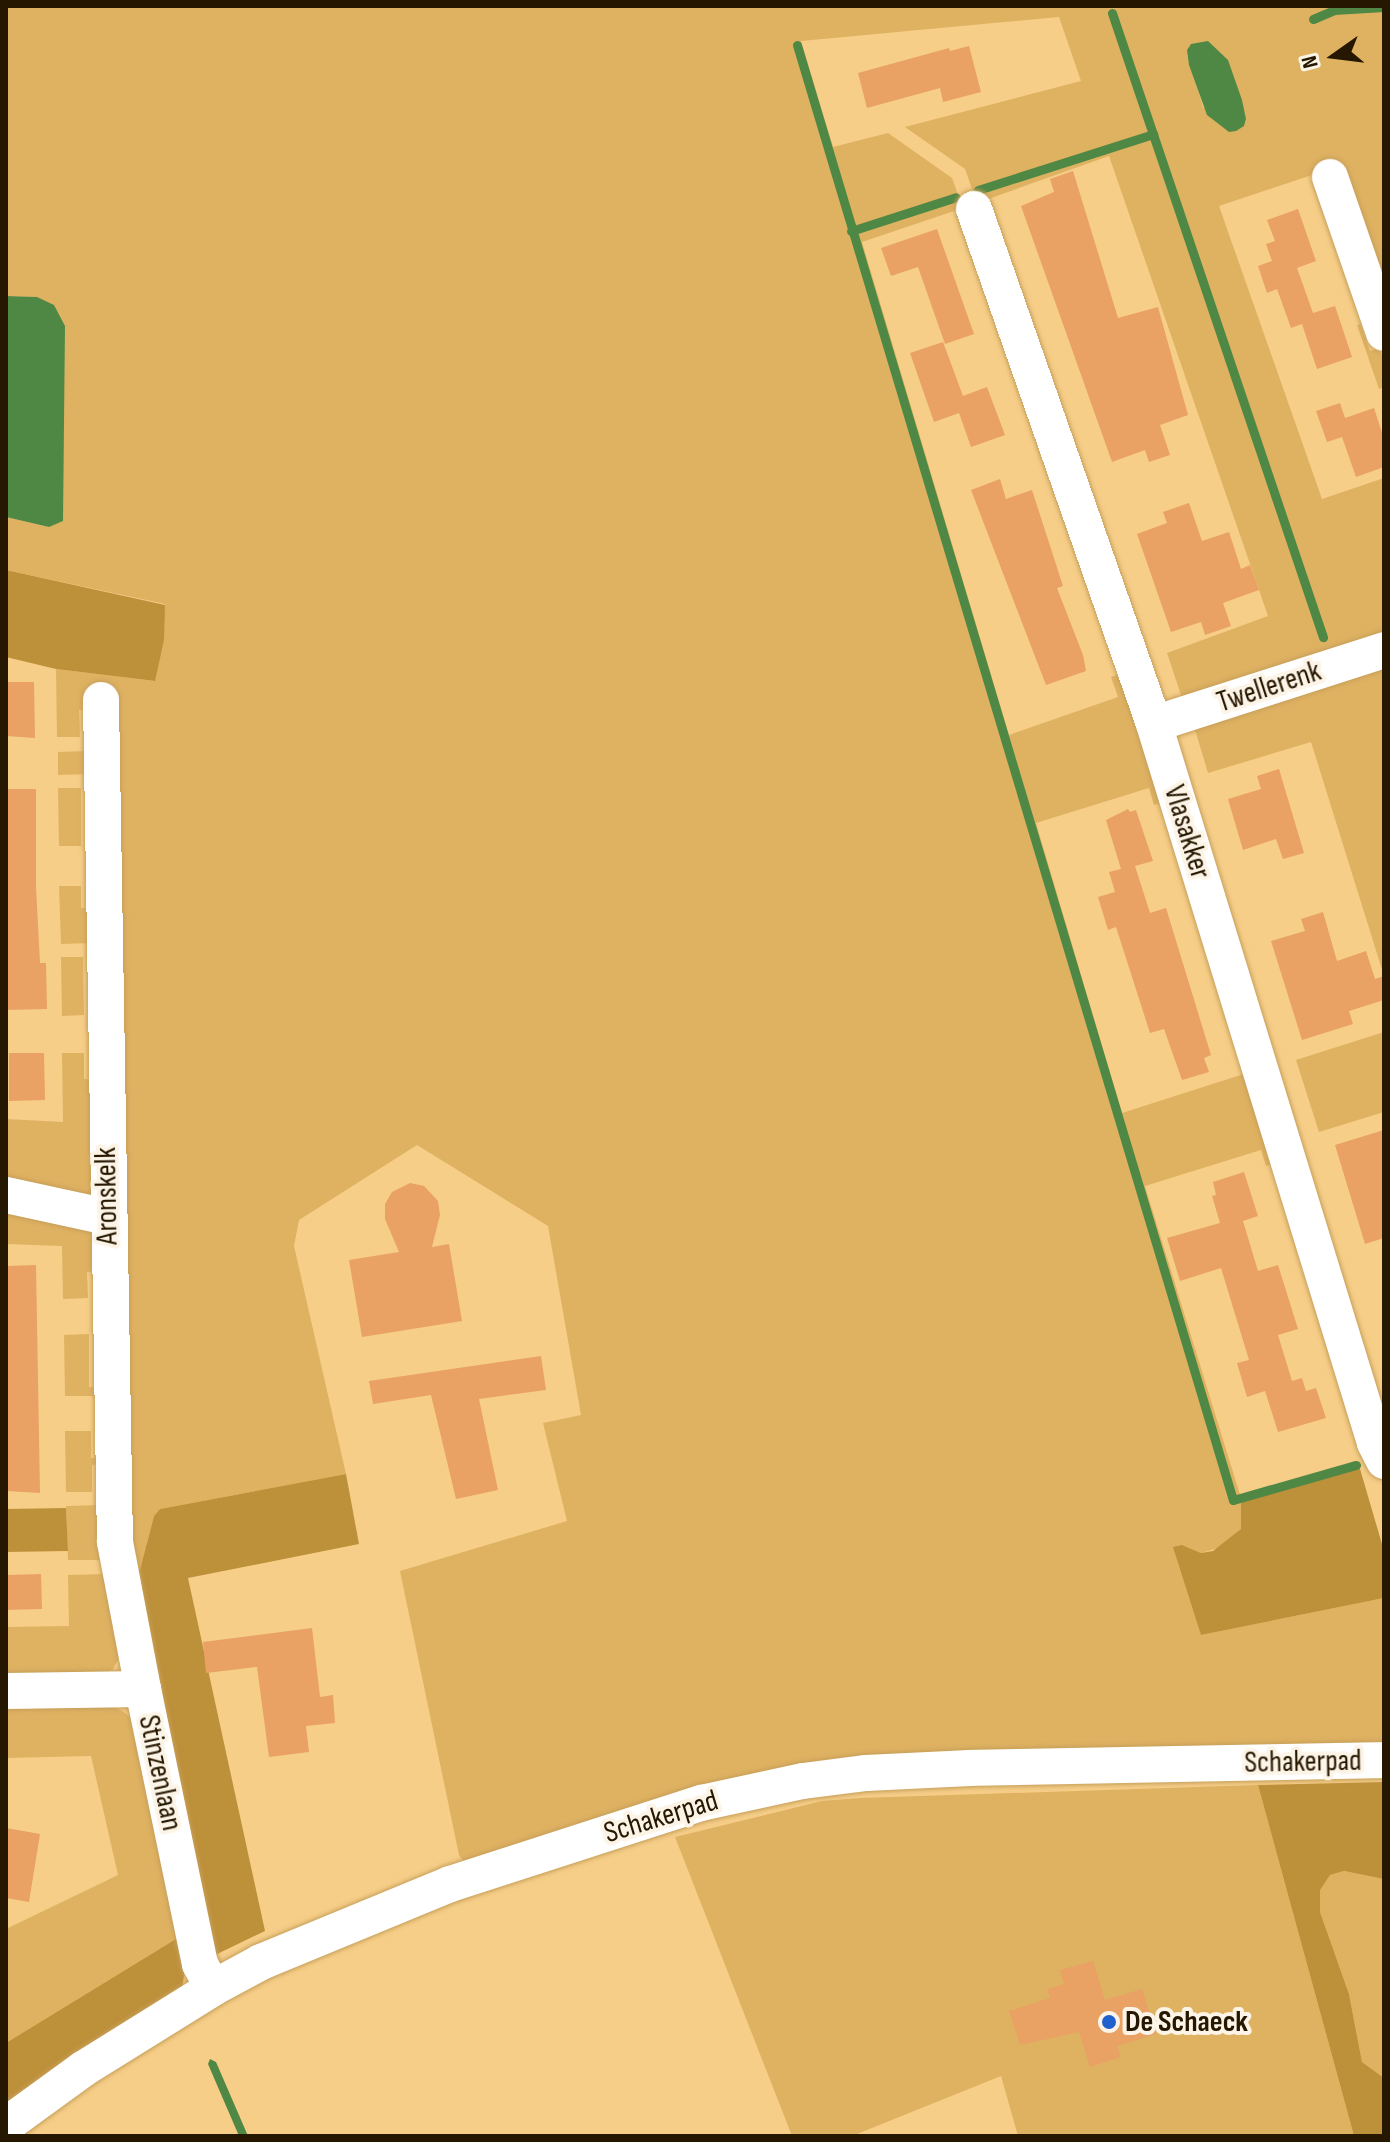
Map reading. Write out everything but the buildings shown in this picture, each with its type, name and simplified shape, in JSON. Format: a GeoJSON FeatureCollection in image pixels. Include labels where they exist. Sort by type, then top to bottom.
{"type":"FeatureCollection","features":[{"type":"Feature","properties":{"kind":"street"},"geometry":{"type":"LineString","coordinates":[[1330,177],[1384,333]]}},
{"type":"Feature","properties":{"kind":"street","name":"Vlasakker"},"geometry":{"type":"LineString","coordinates":[[974,209],[1154,724],[1375,1443],[1384,1461]]}},
{"type":"Feature","properties":{"kind":"street","name":"Twellerenk"},"geometry":{"type":"LineString","coordinates":[[1154,724],[1384,650]]}},
{"type":"Feature","properties":{"kind":"street","name":"Aronskelk"},"geometry":{"type":"LineString","coordinates":[[101,700],[115,1542],[143,1689]]}},
{"type":"Feature","properties":{"kind":"street"},"geometry":{"type":"LineString","coordinates":[[6,1195],[108,1217]]}},
{"type":"Feature","properties":{"kind":"street","name":"Stinzenlaan"},"geometry":{"type":"LineString","coordinates":[[6,1691],[143,1689],[200,1964],[213,1988]]}},
{"type":"Feature","properties":{"kind":"street","name":"Schakerpad"},"geometry":{"type":"LineString","coordinates":[[6,2125],[83,2069],[213,1988],[261,1962],[450,1884],[743,1792],[866,1773],[1384,1760]]}},
{"type":"Feature","properties":{"kind":"shaded area"},"geometry":{"type":"Polygon","coordinates":[[[6,6],[1384,6],[1384,306],[1336,167],[1219,206],[1322,499],[1384,478],[1384,638],[1183,701],[1167,653],[1268,616],[1109,156],[977,203],[965,169],[905,127],[1081,81],[1059,17],[801,41],[833,147],[888,133],[952,178],[963,208],[862,242],[1009,735],[1118,697],[1111,677],[1123,673],[1165,802],[1154,805],[1149,788],[1036,823],[1122,1113],[1250,1072],[1277,1163],[1266,1166],[1261,1150],[1145,1186],[1241,1498],[1241,1529],[1222,1547],[1201,1553],[1182,1545],[1201,1635],[1384,1598],[1384,1748],[927,1762],[466,1865],[459,1855],[400,1571],[567,1521],[543,1423],[581,1415],[548,1226],[417,1145],[299,1220],[294,1246],[346,1474],[160,1509],[154,1516],[140,1571],[131,1571],[88,710],[79,710],[80,737],[57,737],[56,669],[154,681],[165,604],[6,570],[6,517],[49,527],[37,297],[6,296],[6,6]],[[1187,50],[1203,107],[1244,126],[1246,119],[1235,82],[1187,50]]]}},
{"type":"Feature","properties":{"kind":"shaded area"},"geometry":{"type":"Polygon","coordinates":[[[1208,41],[1228,60],[1242,100],[1246,119],[1244,126],[1236,131],[1229,132],[1207,115],[1189,65],[1187,50],[1191,44],[1208,41]]]}},
{"type":"Feature","properties":{"kind":"shaded area"},"geometry":{"type":"Polygon","coordinates":[[[6,296],[37,297],[54,305],[65,326],[63,521],[49,527],[6,517],[6,296]]]}},
{"type":"Feature","properties":{"kind":"shaded area"},"geometry":{"type":"Polygon","coordinates":[[[1360,324],[1370,351],[1379,348],[1384,361],[1384,387],[1379,389],[1357,325],[1360,324]]]}},
{"type":"Feature","properties":{"kind":"shaded area"},"geometry":{"type":"Polygon","coordinates":[[[6,570],[165,605],[164,640],[155,681],[56,669],[6,657],[6,570]]]}},
{"type":"Feature","properties":{"kind":"shaded area"},"geometry":{"type":"Polygon","coordinates":[[[1384,661],[1384,976],[1311,742],[1208,773],[1193,723],[1384,661]]]}},
{"type":"Feature","properties":{"kind":"shaded area"},"geometry":{"type":"Polygon","coordinates":[[[88,751],[89,774],[58,775],[58,752],[88,751]]]}},
{"type":"Feature","properties":{"kind":"shaded area"},"geometry":{"type":"Polygon","coordinates":[[[58,788],[81,788],[81,846],[59,846],[58,788]]]}},
{"type":"Feature","properties":{"kind":"shaded area"},"geometry":{"type":"Polygon","coordinates":[[[59,886],[81,886],[81,908],[91,909],[92,943],[61,944],[59,886]]]}},
{"type":"Feature","properties":{"kind":"shaded area"},"geometry":{"type":"Polygon","coordinates":[[[61,957],[83,957],[84,1015],[62,1016],[61,957]]]}},
{"type":"Feature","properties":{"kind":"shaded area"},"geometry":{"type":"Polygon","coordinates":[[[1384,1032],[1384,1112],[1319,1132],[1296,1060],[1384,1032]]]}},
{"type":"Feature","properties":{"kind":"shaded area"},"geometry":{"type":"Polygon","coordinates":[[[62,1053],[84,1053],[84,1079],[94,1080],[96,1205],[6,1188],[6,1119],[63,1122],[62,1053]]]}},
{"type":"Feature","properties":{"kind":"shaded area"},"geometry":{"type":"Polygon","coordinates":[[[6,1202],[96,1221],[97,1271],[87,1272],[88,1298],[63,1299],[62,1246],[6,1244],[6,1202]]]}},
{"type":"Feature","properties":{"kind":"shaded area"},"geometry":{"type":"Polygon","coordinates":[[[89,1334],[89,1387],[99,1387],[99,1396],[65,1396],[64,1335],[89,1334]]]}},
{"type":"Feature","properties":{"kind":"shaded area"},"geometry":{"type":"Polygon","coordinates":[[[65,1431],[91,1431],[91,1458],[101,1458],[100,1464],[92,1465],[92,1492],[66,1492],[65,1431]]]}},
{"type":"Feature","properties":{"kind":"shaded area"},"geometry":{"type":"Polygon","coordinates":[[[1358,1462],[1384,1551],[1384,1598],[1201,1635],[1173,1547],[1182,1545],[1201,1553],[1213,1551],[1241,1529],[1241,1498],[1358,1462]]]}},
{"type":"Feature","properties":{"kind":"shaded area"},"geometry":{"type":"Polygon","coordinates":[[[346,1474],[359,1544],[188,1578],[265,1931],[213,1956],[131,1571],[140,1570],[154,1516],[160,1509],[346,1474]]]}},
{"type":"Feature","properties":{"kind":"shaded area"},"geometry":{"type":"Polygon","coordinates":[[[102,1505],[105,1560],[68,1560],[66,1506],[102,1505]]]}},
{"type":"Feature","properties":{"kind":"shaded area"},"geometry":{"type":"Polygon","coordinates":[[[66,1508],[68,1551],[6,1552],[6,1509],[66,1508]]]}},
{"type":"Feature","properties":{"kind":"shaded area"},"geometry":{"type":"Polygon","coordinates":[[[108,1574],[120,1656],[113,1669],[102,1675],[6,1679],[6,1627],[69,1626],[68,1575],[108,1574]]]}},
{"type":"Feature","properties":{"kind":"shaded area"},"geometry":{"type":"Polygon","coordinates":[[[6,1704],[108,1704],[124,1712],[137,1724],[184,1934],[6,2043],[6,1929],[118,1875],[91,1756],[6,1758],[6,1704]]]}},
{"type":"Feature","properties":{"kind":"shaded area"},"geometry":{"type":"Polygon","coordinates":[[[1384,1782],[1384,1879],[1344,1871],[1330,1875],[1320,1890],[1320,1912],[1349,1994],[1362,2062],[1384,2078],[1384,2136],[1354,2136],[1258,1785],[1384,1782]]]}},
{"type":"Feature","properties":{"kind":"shaded area"},"geometry":{"type":"Polygon","coordinates":[[[1258,1785],[1354,2136],[1018,2136],[1001,2076],[852,2136],[792,2136],[675,1837],[822,1801],[1258,1785]]]}},
{"type":"Feature","properties":{"kind":"shaded area"},"geometry":{"type":"Polygon","coordinates":[[[1344,1871],[1384,1879],[1384,2078],[1362,2062],[1349,1994],[1320,1912],[1320,1889],[1330,1875],[1344,1871]]]}},
{"type":"Feature","properties":{"kind":"shaded area"},"geometry":{"type":"Polygon","coordinates":[[[184,1934],[186,1963],[182,1989],[6,2110],[6,2043],[184,1934]]]}},
{"type":"Feature","properties":{"kind":"shaded area"},"geometry":{"type":"Polygon","coordinates":[[[210,2059],[216,2062],[248,2136],[239,2136],[208,2064],[210,2059]]]}},
{"type":"Feature","properties":{"kind":"waterway"},"geometry":{"type":"LineString","coordinates":[[1313,19],[1334,10],[1384,7]]}},
{"type":"Feature","properties":{"kind":"waterway"},"geometry":{"type":"LineString","coordinates":[[1112,13],[1323,637]]}},
{"type":"Feature","properties":{"kind":"waterway"},"geometry":{"type":"LineString","coordinates":[[797,45],[1233,1500],[1356,1465]]}},
{"type":"Feature","properties":{"kind":"waterway"},"geometry":{"type":"LineString","coordinates":[[978,190],[1153,134]]}},
{"type":"Feature","properties":{"kind":"waterway"},"geometry":{"type":"LineString","coordinates":[[851,231],[956,197]]}},
{"type":"Feature","properties":{"kind":"place","name":"De Schaeck"},"geometry":{"type":"Point","coordinates":[1109,2022]}}]}
